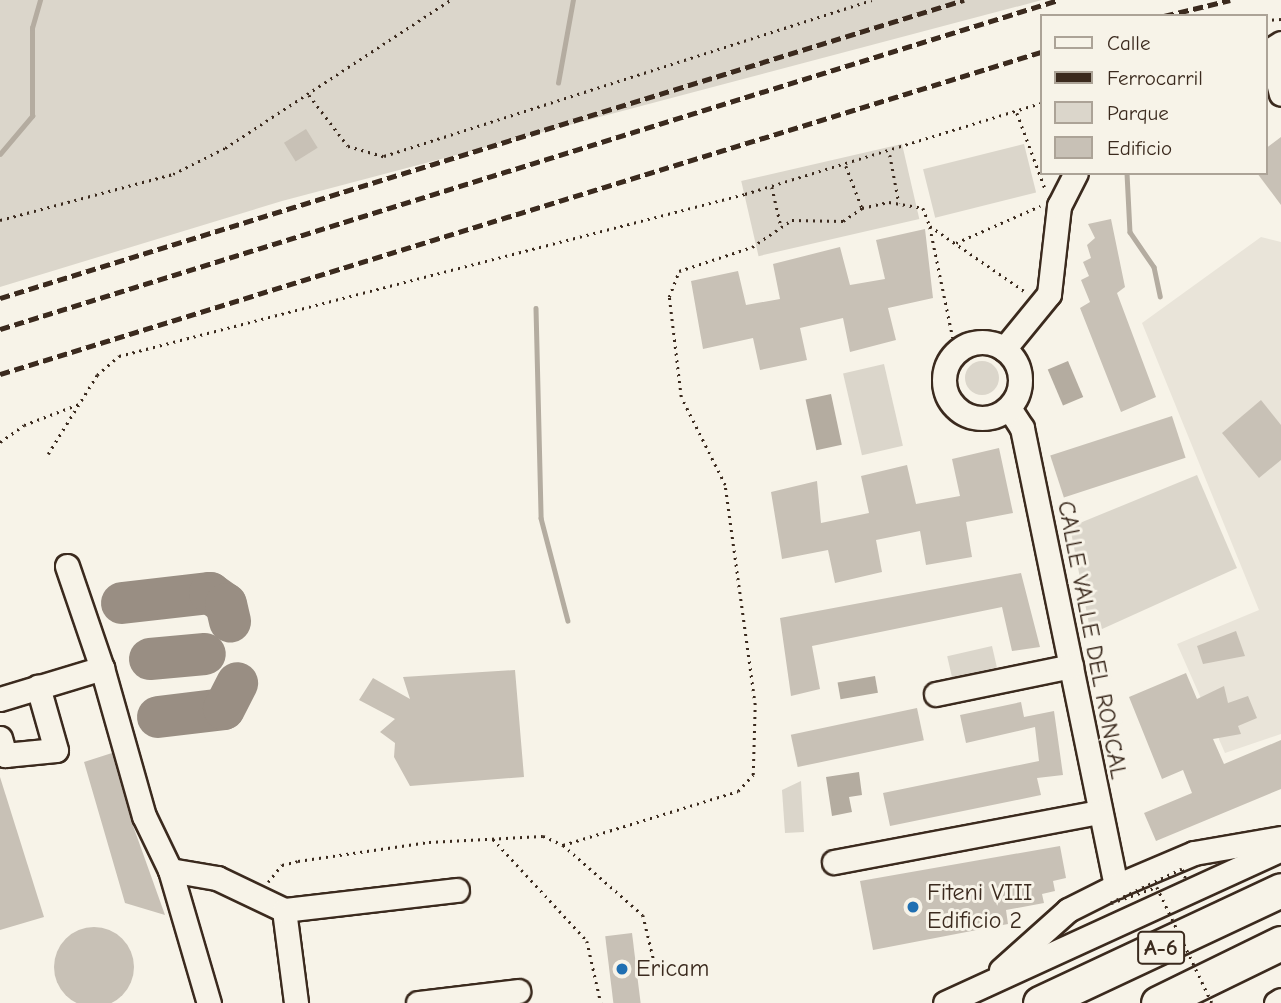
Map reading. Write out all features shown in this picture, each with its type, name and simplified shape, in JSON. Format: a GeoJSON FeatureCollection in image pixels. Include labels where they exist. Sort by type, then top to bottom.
{"type":"FeatureCollection","features":[{"type":"Feature","properties":{"kind":"highway","name":"A-6"},"geometry":{"type":"LineString","coordinates":[[1040,1003],[1281,890]]}},
{"type":"Feature","properties":{"kind":"highway","name":"A-6"},"geometry":{"type":"LineString","coordinates":[[1158,1003],[1281,943]]}},
{"type":"Feature","properties":{"kind":"street"},"geometry":{"type":"LineString","coordinates":[[1281,43],[1270,50],[1281,94]]}},
{"type":"Feature","properties":{"kind":"street"},"geometry":{"type":"LineString","coordinates":[[1004,349],[1045,305],[1059,206],[1075,175]]}},
{"type":"Feature","properties":{"kind":"street"},"geometry":{"type":"LineString","coordinates":[[968,345],[1004,349],[1021,377],[1009,408],[978,418],[951,403],[945,373],[968,345]]}},
{"type":"Feature","properties":{"kind":"street","name":"CALLE VALLE DEL RONCAL"},"geometry":{"type":"LineString","coordinates":[[1009,408],[1022,428],[1116,886]]}},
{"type":"Feature","properties":{"kind":"street"},"geometry":{"type":"LineString","coordinates":[[67,566],[102,668],[144,816],[170,870],[209,1003]]}},
{"type":"Feature","properties":{"kind":"street"},"geometry":{"type":"LineString","coordinates":[[936,694],[1071,666]]}},
{"type":"Feature","properties":{"kind":"street"},"geometry":{"type":"LineString","coordinates":[[0,699],[102,668]]}},
{"type":"Feature","properties":{"kind":"street"},"geometry":{"type":"LineString","coordinates":[[0,738],[5,755],[56,750],[38,687]]}},
{"type":"Feature","properties":{"kind":"street"},"geometry":{"type":"LineString","coordinates":[[834,862],[1099,812]]}},
{"type":"Feature","properties":{"kind":"street"},"geometry":{"type":"LineString","coordinates":[[983,987],[1068,910],[1116,886],[1194,853],[1281,838]]}},
{"type":"Feature","properties":{"kind":"street"},"geometry":{"type":"LineString","coordinates":[[945,1003],[1281,849]]}},
{"type":"Feature","properties":{"kind":"street"},"geometry":{"type":"LineString","coordinates":[[170,870],[217,878],[284,910],[457,890]]}},
{"type":"Feature","properties":{"kind":"street"},"geometry":{"type":"LineString","coordinates":[[284,910],[296,1003]]}},
{"type":"Feature","properties":{"kind":"street"},"geometry":{"type":"LineString","coordinates":[[418,1003],[518,991]]}},
{"type":"Feature","properties":{"kind":"street"},"geometry":{"type":"LineString","coordinates":[[1276,1003],[1281,1000]]}},
{"type":"Feature","properties":{"kind":"path"},"geometry":{"type":"LineString","coordinates":[[0,220],[173,174],[309,95],[450,0]]}},
{"type":"Feature","properties":{"kind":"path"},"geometry":{"type":"LineString","coordinates":[[309,95],[348,146],[384,156],[872,0]]}},
{"type":"Feature","properties":{"kind":"path"},"geometry":{"type":"LineString","coordinates":[[48,454],[83,403],[97,374],[119,356],[772,187],[890,154],[1040,103]]}},
{"type":"Feature","properties":{"kind":"path"},"geometry":{"type":"LineString","coordinates":[[956,243],[1043,205],[1051,193],[1038,182],[1017,113]]}},
{"type":"Feature","properties":{"kind":"path"},"geometry":{"type":"LineString","coordinates":[[890,154],[899,203]]}},
{"type":"Feature","properties":{"kind":"path"},"geometry":{"type":"LineString","coordinates":[[846,166],[862,208]]}},
{"type":"Feature","properties":{"kind":"path"},"geometry":{"type":"LineString","coordinates":[[772,187],[781,225]]}},
{"type":"Feature","properties":{"kind":"path"},"geometry":{"type":"LineString","coordinates":[[563,845],[738,791],[752,775],[755,705],[725,485],[684,409],[669,297],[679,271],[752,247],[781,225],[806,216],[843,220],[862,208],[899,203],[923,208],[930,226],[953,338],[968,345]]}},
{"type":"Feature","properties":{"kind":"path"},"geometry":{"type":"LineString","coordinates":[[930,226],[1045,305]]}},
{"type":"Feature","properties":{"kind":"path"},"geometry":{"type":"LineString","coordinates":[[0,442],[24,425],[83,403]]}},
{"type":"Feature","properties":{"kind":"path"},"geometry":{"type":"LineString","coordinates":[[259,897],[275,872],[290,863],[531,834],[563,845],[643,915],[656,969]]}},
{"type":"Feature","properties":{"kind":"path"},"geometry":{"type":"LineString","coordinates":[[492,838],[587,941],[601,1003]]}},
{"type":"Feature","properties":{"kind":"path"},"geometry":{"type":"LineString","coordinates":[[1185,878],[1182,869],[1111,903],[1157,887],[1212,1003]]}},
{"type":"Feature","properties":{"kind":"shaded area"},"geometry":{"type":"Polygon","coordinates":[[[1261,237],[1281,242],[1281,734],[1225,753],[1177,644],[1259,610],[1142,323],[1261,237]]]}},
{"type":"Feature","properties":{"kind":"shaded area"},"geometry":{"type":"Polygon","coordinates":[[[1068,361],[1083,397],[1063,405],[1048,370],[1068,361]]]}},
{"type":"Feature","properties":{"kind":"shaded area"},"geometry":{"type":"Polygon","coordinates":[[[831,394],[842,445],[816,450],[806,399],[831,394]]]}},
{"type":"Feature","properties":{"kind":"shaded area"},"geometry":{"type":"Polygon","coordinates":[[[875,676],[878,693],[841,699],[838,683],[875,676]]]}},
{"type":"Feature","properties":{"kind":"shaded area"},"geometry":{"type":"Polygon","coordinates":[[[859,772],[862,795],[849,797],[852,812],[832,816],[826,777],[859,772]]]}},
{"type":"Feature","properties":{"kind":"green space"},"geometry":{"type":"Polygon","coordinates":[[[0,0],[1042,0],[282,201],[0,287],[0,0]]]}},
{"type":"Feature","properties":{"kind":"green space"},"geometry":{"type":"Polygon","coordinates":[[[902,144],[919,219],[759,256],[741,181],[902,144]]]}},
{"type":"Feature","properties":{"kind":"green space"},"geometry":{"type":"Polygon","coordinates":[[[1024,144],[1036,193],[935,218],[923,169],[1024,144]]]}},
{"type":"Feature","properties":{"kind":"green space"},"geometry":{"type":"Polygon","coordinates":[[[982,361],[994,366],[999,378],[994,390],[982,395],[970,390],[965,378],[970,366],[982,361]]]}},
{"type":"Feature","properties":{"kind":"green space"},"geometry":{"type":"Polygon","coordinates":[[[884,364],[903,446],[862,455],[843,373],[884,364]]]}},
{"type":"Feature","properties":{"kind":"green space"},"geometry":{"type":"Polygon","coordinates":[[[1197,475],[1237,568],[1091,634],[1070,527],[1197,475]]]}},
{"type":"Feature","properties":{"kind":"green space"},"geometry":{"type":"Polygon","coordinates":[[[992,646],[997,667],[952,678],[947,656],[992,646]]]}},
{"type":"Feature","properties":{"kind":"green space"},"geometry":{"type":"Polygon","coordinates":[[[801,781],[804,832],[785,833],[782,790],[801,781]]]}},
{"type":"Feature","properties":{"kind":"building"},"geometry":{"type":"Polygon","coordinates":[[[306,129],[318,148],[296,161],[284,143],[306,129]]]}},
{"type":"Feature","properties":{"kind":"building"},"geometry":{"type":"Polygon","coordinates":[[[1281,137],[1281,205],[1258,175],[1267,175],[1267,148],[1281,137]]]}},
{"type":"Feature","properties":{"kind":"building"},"geometry":{"type":"Polygon","coordinates":[[[1111,219],[1125,287],[1117,293],[1156,397],[1121,412],[1080,308],[1090,302],[1081,280],[1089,276],[1083,262],[1091,258],[1087,245],[1095,238],[1088,224],[1111,219]]]}},
{"type":"Feature","properties":{"kind":"building"},"geometry":{"type":"Polygon","coordinates":[[[925,229],[933,298],[888,308],[896,340],[850,352],[843,318],[800,328],[807,360],[760,370],[753,338],[703,349],[691,281],[738,271],[746,305],[780,299],[773,264],[840,247],[850,285],[885,279],[876,240],[925,229]]]}},
{"type":"Feature","properties":{"kind":"building"},"geometry":{"type":"Polygon","coordinates":[[[1261,400],[1281,425],[1281,460],[1259,478],[1222,433],[1261,400]]]}},
{"type":"Feature","properties":{"kind":"building"},"geometry":{"type":"Polygon","coordinates":[[[1172,416],[1186,458],[1064,497],[1050,456],[1172,416]]]}},
{"type":"Feature","properties":{"kind":"building"},"geometry":{"type":"Polygon","coordinates":[[[999,448],[1013,513],[966,522],[972,557],[926,565],[920,531],[876,540],[882,572],[835,583],[828,550],[782,559],[771,492],[817,481],[821,523],[869,513],[861,476],[907,465],[916,504],[960,496],[952,459],[999,448]]]}},
{"type":"Feature","properties":{"kind":"building"},"geometry":{"type":"Polygon","coordinates":[[[1021,573],[1040,647],[1012,651],[1002,607],[812,646],[820,689],[791,696],[780,618],[1021,573]]]}},
{"type":"Feature","properties":{"kind":"building"},"geometry":{"type":"Polygon","coordinates":[[[1236,631],[1245,656],[1203,664],[1197,646],[1236,631]]]}},
{"type":"Feature","properties":{"kind":"building"},"geometry":{"type":"Polygon","coordinates":[[[515,670],[524,777],[410,786],[394,757],[395,743],[380,732],[395,719],[359,700],[373,678],[410,699],[403,677],[515,670]]]}},
{"type":"Feature","properties":{"kind":"building"},"geometry":{"type":"Polygon","coordinates":[[[1186,673],[1197,699],[1224,686],[1228,703],[1248,696],[1257,718],[1238,726],[1241,734],[1213,739],[1224,764],[1281,740],[1281,789],[1156,841],[1144,813],[1192,793],[1183,770],[1162,779],[1129,697],[1186,673]]]}},
{"type":"Feature","properties":{"kind":"building"},"geometry":{"type":"Polygon","coordinates":[[[1021,702],[1024,717],[1054,711],[1063,775],[1037,778],[1041,795],[890,826],[883,793],[1039,761],[1035,727],[966,743],[960,715],[1021,702]]]}},
{"type":"Feature","properties":{"kind":"building"},"geometry":{"type":"Polygon","coordinates":[[[917,708],[924,740],[798,767],[791,735],[917,708]]]}},
{"type":"Feature","properties":{"kind":"building"},"geometry":{"type":"Polygon","coordinates":[[[112,753],[131,820],[165,915],[125,903],[84,762],[112,753]]]}},
{"type":"Feature","properties":{"kind":"building"},"geometry":{"type":"Polygon","coordinates":[[[0,777],[44,917],[0,930],[0,777]]]}},
{"type":"Feature","properties":{"kind":"building"},"geometry":{"type":"Polygon","coordinates":[[[1060,846],[1066,878],[1053,881],[1055,891],[1042,894],[1044,903],[1006,910],[1008,924],[873,950],[860,881],[1060,846]]]}},
{"type":"Feature","properties":{"kind":"building"},"geometry":{"type":"Polygon","coordinates":[[[86,928],[102,928],[116,934],[127,945],[133,959],[131,982],[122,995],[109,1004],[79,1004],[61,989],[55,975],[55,959],[61,945],[72,934],[86,928]]]}},
{"type":"Feature","properties":{"kind":"building","name":"Ericam"},"geometry":{"type":"Polygon","coordinates":[[[632,933],[641,1003],[613,1003],[605,936],[632,933]]]}},
{"type":"Feature","properties":{"kind":"waterway"},"geometry":{"type":"LineString","coordinates":[[0,154],[32,116],[32,28],[40,0]]}},
{"type":"Feature","properties":{"kind":"waterway"},"geometry":{"type":"LineString","coordinates":[[558,83],[573,0]]}},
{"type":"Feature","properties":{"kind":"waterway"},"geometry":{"type":"LineString","coordinates":[[1127,175],[1130,232],[1154,267],[1160,296]]}},
{"type":"Feature","properties":{"kind":"waterway"},"geometry":{"type":"LineString","coordinates":[[536,308],[541,518],[568,621]]}},
{"type":"Feature","properties":{"kind":"taxiway"},"geometry":{"type":"LineString","coordinates":[[122,603],[210,593],[226,604],[230,622]]}},
{"type":"Feature","properties":{"kind":"taxiway"},"geometry":{"type":"LineString","coordinates":[[150,659],[205,654]]}},
{"type":"Feature","properties":{"kind":"taxiway"},"geometry":{"type":"LineString","coordinates":[[158,717],[224,709],[237,683]]}},
{"type":"Feature","properties":{"kind":"railway"},"geometry":{"type":"LineString","coordinates":[[0,298],[964,0]]}},
{"type":"Feature","properties":{"kind":"railway"},"geometry":{"type":"LineString","coordinates":[[0,329],[1058,0]]}},
{"type":"Feature","properties":{"kind":"railway"},"geometry":{"type":"LineString","coordinates":[[1172,14],[1230,0]]}},
{"type":"Feature","properties":{"kind":"railway"},"geometry":{"type":"LineString","coordinates":[[0,374],[1040,52]]}},
{"type":"Feature","properties":{"kind":"place","name":"Fiteni VIII Edificio 2"},"geometry":{"type":"Point","coordinates":[913,907]}},
{"type":"Feature","properties":{"kind":"place","name":"Ericam"},"geometry":{"type":"Point","coordinates":[622,969]}}]}
